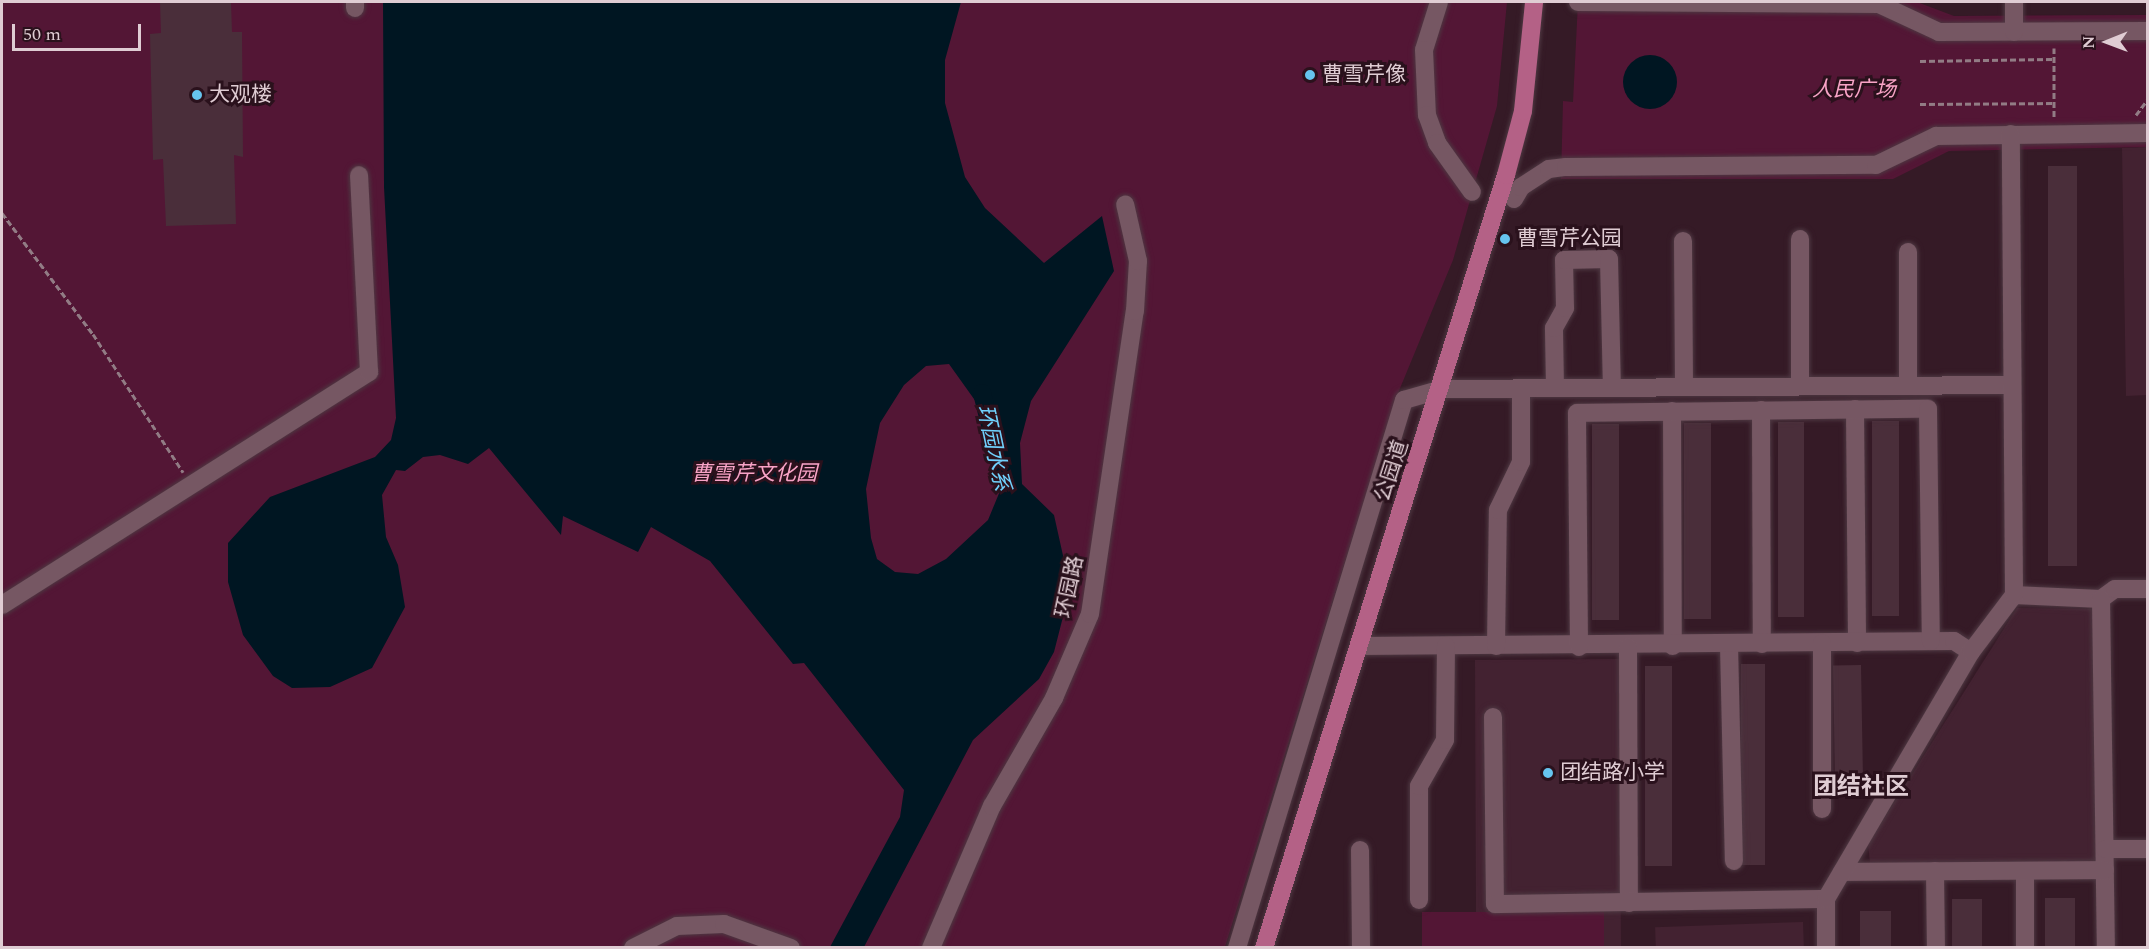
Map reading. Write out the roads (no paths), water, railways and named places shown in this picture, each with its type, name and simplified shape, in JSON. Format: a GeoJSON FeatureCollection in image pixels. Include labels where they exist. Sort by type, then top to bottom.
{"type":"FeatureCollection","features":[{"type":"Feature","properties":{"kind":"main road","name":"公园道"},"geometry":{"type":"LineString","coordinates":[[1264,948],[1442,389],[1523,111],[1534,2]]}},
{"type":"Feature","properties":{"kind":"street"},"geometry":{"type":"LineString","coordinates":[[1439,2],[1424,50],[1427,115],[1451,167],[1473,192]]}},
{"type":"Feature","properties":{"kind":"street"},"geometry":{"type":"LineString","coordinates":[[1578,2],[1879,4],[1939,32],[2148,31]]}},
{"type":"Feature","properties":{"kind":"street"},"geometry":{"type":"LineString","coordinates":[[2014,2],[2014,32]]}},
{"type":"Feature","properties":{"kind":"street"},"geometry":{"type":"LineString","coordinates":[[1514,199],[1549,169],[1876,165],[1936,136],[2148,133]]}},
{"type":"Feature","properties":{"kind":"street"},"geometry":{"type":"LineString","coordinates":[[1826,948],[1826,899],[1971,652],[2014,595],[2011,134]]}},
{"type":"Feature","properties":{"kind":"street"},"geometry":{"type":"LineString","coordinates":[[2,605],[369,372],[359,175]]}},
{"type":"Feature","properties":{"kind":"street","name":"环园路"},"geometry":{"type":"LineString","coordinates":[[930,948],[992,806],[1054,698],[1090,614],[1135,311],[1138,261],[1125,204]]}},
{"type":"Feature","properties":{"kind":"street"},"geometry":{"type":"LineString","coordinates":[[1800,239],[1800,386]]}},
{"type":"Feature","properties":{"kind":"street"},"geometry":{"type":"LineString","coordinates":[[1683,242],[1684,387]]}},
{"type":"Feature","properties":{"kind":"street"},"geometry":{"type":"LineString","coordinates":[[1908,252],[1908,386]]}},
{"type":"Feature","properties":{"kind":"street"},"geometry":{"type":"LineString","coordinates":[[1555,388],[1554,328],[1565,308],[1564,260],[1609,259],[1612,387]]}},
{"type":"Feature","properties":{"kind":"street"},"geometry":{"type":"LineString","coordinates":[[1237,948],[1404,400],[1442,389],[2012,385]]}},
{"type":"Feature","properties":{"kind":"street"},"geometry":{"type":"LineString","coordinates":[[1496,646],[1498,510],[1521,462],[1521,388]]}},
{"type":"Feature","properties":{"kind":"street"},"geometry":{"type":"LineString","coordinates":[[1855,409],[1857,643]]}},
{"type":"Feature","properties":{"kind":"street"},"geometry":{"type":"LineString","coordinates":[[1579,647],[1577,413],[1672,411],[1928,409],[1931,641]]}},
{"type":"Feature","properties":{"kind":"street"},"geometry":{"type":"LineString","coordinates":[[1761,410],[1762,645]]}},
{"type":"Feature","properties":{"kind":"street"},"geometry":{"type":"LineString","coordinates":[[1672,411],[1673,646]]}},
{"type":"Feature","properties":{"kind":"street"},"geometry":{"type":"LineString","coordinates":[[2014,595],[2101,599],[2115,589],[2148,589]]}},
{"type":"Feature","properties":{"kind":"street"},"geometry":{"type":"LineString","coordinates":[[2101,599],[2106,948]]}},
{"type":"Feature","properties":{"kind":"street"},"geometry":{"type":"LineString","coordinates":[[1360,646],[1628,647],[1954,641],[1971,652]]}},
{"type":"Feature","properties":{"kind":"street"},"geometry":{"type":"LineString","coordinates":[[1821,809],[1822,643]]}},
{"type":"Feature","properties":{"kind":"street"},"geometry":{"type":"LineString","coordinates":[[1729,645],[1734,861]]}},
{"type":"Feature","properties":{"kind":"street"},"geometry":{"type":"LineString","coordinates":[[1419,900],[1419,786],[1445,740],[1446,646]]}},
{"type":"Feature","properties":{"kind":"street"},"geometry":{"type":"LineString","coordinates":[[1628,647],[1629,903]]}},
{"type":"Feature","properties":{"kind":"street"},"geometry":{"type":"LineString","coordinates":[[1493,717],[1495,904],[1826,899]]}},
{"type":"Feature","properties":{"kind":"street"},"geometry":{"type":"LineString","coordinates":[[2105,849],[2148,849]]}},
{"type":"Feature","properties":{"kind":"street"},"geometry":{"type":"LineString","coordinates":[[1360,850],[1361,948]]}},
{"type":"Feature","properties":{"kind":"street"},"geometry":{"type":"LineString","coordinates":[[1842,872],[2105,870]]}},
{"type":"Feature","properties":{"kind":"street"},"geometry":{"type":"LineString","coordinates":[[1935,871],[1936,948]]}},
{"type":"Feature","properties":{"kind":"street"},"geometry":{"type":"LineString","coordinates":[[2025,871],[2025,948]]}},
{"type":"Feature","properties":{"kind":"street"},"geometry":{"type":"LineString","coordinates":[[633,948],[677,926],[724,924],[791,948]]}},
{"type":"Feature","properties":{"kind":"water"},"geometry":{"type":"Polygon","coordinates":[[[383,2],[961,2],[945,60],[945,103],[965,177],[985,208],[1044,263],[1102,216],[1114,271],[1031,401],[1020,443],[1022,484],[1054,515],[1066,569],[1065,609],[1054,652],[1039,679],[973,740],[864,947],[830,947],[900,817],[904,790],[804,663],[793,664],[710,561],[651,527],[638,552],[563,516],[561,535],[489,448],[468,464],[440,455],[423,457],[405,471],[396,470],[382,495],[386,537],[398,565],[405,607],[372,668],[330,687],[292,688],[273,676],[243,635],[228,582],[228,543],[270,497],[375,457],[391,440],[396,418],[384,187],[383,2]],[[949,364],[926,366],[904,385],[880,423],[866,489],[871,538],[877,559],[895,572],[918,574],[946,559],[988,520],[1000,491],[989,420],[949,364]]]}},
{"type":"Feature","properties":{"kind":"water"},"geometry":{"type":"Polygon","coordinates":[[[1650,55],[1660,57],[1669,63],[1675,72],[1677,82],[1675,92],[1669,101],[1660,107],[1650,109],[1640,107],[1631,101],[1625,92],[1623,82],[1625,72],[1631,63],[1640,57],[1650,55]]]}},
{"type":"Feature","properties":{"kind":"waterway","name":"环园水系"},"geometry":{"type":"LineString","coordinates":[[982,393],[1003,477]]}},
{"type":"Feature","properties":{"kind":"place","name":"曹雪芹像"},"geometry":{"type":"Point","coordinates":[1310,75]}},
{"type":"Feature","properties":{"kind":"place","name":"大观楼"},"geometry":{"type":"Point","coordinates":[197,95]}},
{"type":"Feature","properties":{"kind":"place","name":"曹雪芹公园"},"geometry":{"type":"Point","coordinates":[1505,239]}},
{"type":"Feature","properties":{"kind":"place","name":"团结路小学"},"geometry":{"type":"Point","coordinates":[1548,773]}},
{"type":"Feature","properties":{"kind":"district","name":"团结社区"},"geometry":{"type":"Point","coordinates":[1861,788]}},
{"type":"Feature","properties":{"kind":"park label","name":"人民广场"},"geometry":{"type":"Point","coordinates":[1854,90]}},
{"type":"Feature","properties":{"kind":"park label","name":"曹雪芹文化园"},"geometry":{"type":"Point","coordinates":[754,474]}}]}
